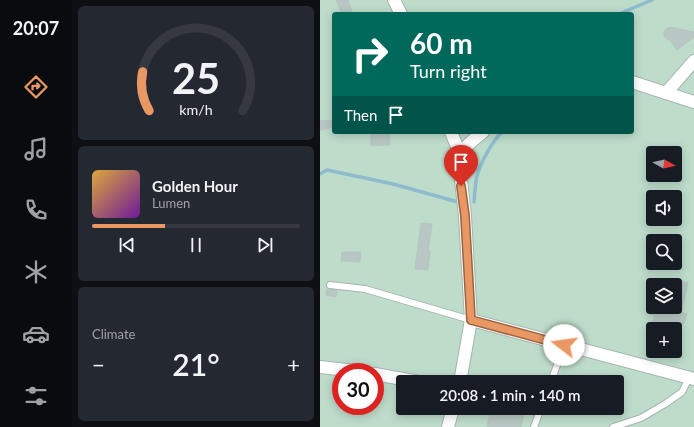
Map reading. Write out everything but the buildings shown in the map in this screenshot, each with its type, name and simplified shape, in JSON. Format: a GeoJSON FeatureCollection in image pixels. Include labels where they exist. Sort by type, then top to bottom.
{"type":"FeatureCollection","features":[{"type":"Feature","properties":{"kind":"street"},"geometry":{"type":"LineString","coordinates":[[394,0],[401,12]]}},
{"type":"Feature","properties":{"kind":"street"},"geometry":{"type":"LineString","coordinates":[[666,93],[694,61]]}},
{"type":"Feature","properties":{"kind":"street"},"geometry":{"type":"LineString","coordinates":[[634,83],[694,102]]}},
{"type":"Feature","properties":{"kind":"street"},"geometry":{"type":"LineString","coordinates":[[452,134],[460,154],[471,320],[461,375]]}},
{"type":"Feature","properties":{"kind":"street"},"geometry":{"type":"LineString","coordinates":[[460,154],[464,148],[481,134]]}},
{"type":"Feature","properties":{"kind":"street"},"geometry":{"type":"LineString","coordinates":[[471,320],[691,378]]}},
{"type":"Feature","properties":{"kind":"street"},"geometry":{"type":"LineString","coordinates":[[320,367],[332,368]]}},
{"type":"Feature","properties":{"kind":"street"},"geometry":{"type":"LineString","coordinates":[[384,376],[396,378]]}},
{"type":"Feature","properties":{"kind":"street"},"geometry":{"type":"LineString","coordinates":[[448,427],[451,415]]}},
{"type":"Feature","properties":{"kind":"lane"},"geometry":{"type":"LineString","coordinates":[[330,285],[365,289],[471,320]]}},
{"type":"Feature","properties":{"kind":"lane"},"geometry":{"type":"LineString","coordinates":[[553,375],[564,345]]}},
{"type":"Feature","properties":{"kind":"lane"},"geometry":{"type":"LineString","coordinates":[[612,427],[641,418],[665,404],[682,392],[691,378]]}},
{"type":"Feature","properties":{"kind":"lane"},"geometry":{"type":"LineString","coordinates":[[534,427],[538,415]]}},
{"type":"Feature","properties":{"kind":"green space"},"geometry":{"type":"Polygon","coordinates":[[[320,0],[694,0],[694,427],[320,427],[320,0]]]}},
{"type":"Feature","properties":{"kind":"waterway"},"geometry":{"type":"LineString","coordinates":[[624,12],[652,0]]}},
{"type":"Feature","properties":{"kind":"waterway"},"geometry":{"type":"LineString","coordinates":[[474,202],[476,179],[481,165],[490,147],[500,134]]}},
{"type":"Feature","properties":{"kind":"waterway"},"geometry":{"type":"LineString","coordinates":[[320,174],[327,170],[393,184],[458,202]]}},
{"type":"Feature","properties":{"kind":"route"},"geometry":{"type":"LineString","coordinates":[[461,186],[465,216],[471,320],[564,345]]}}]}
